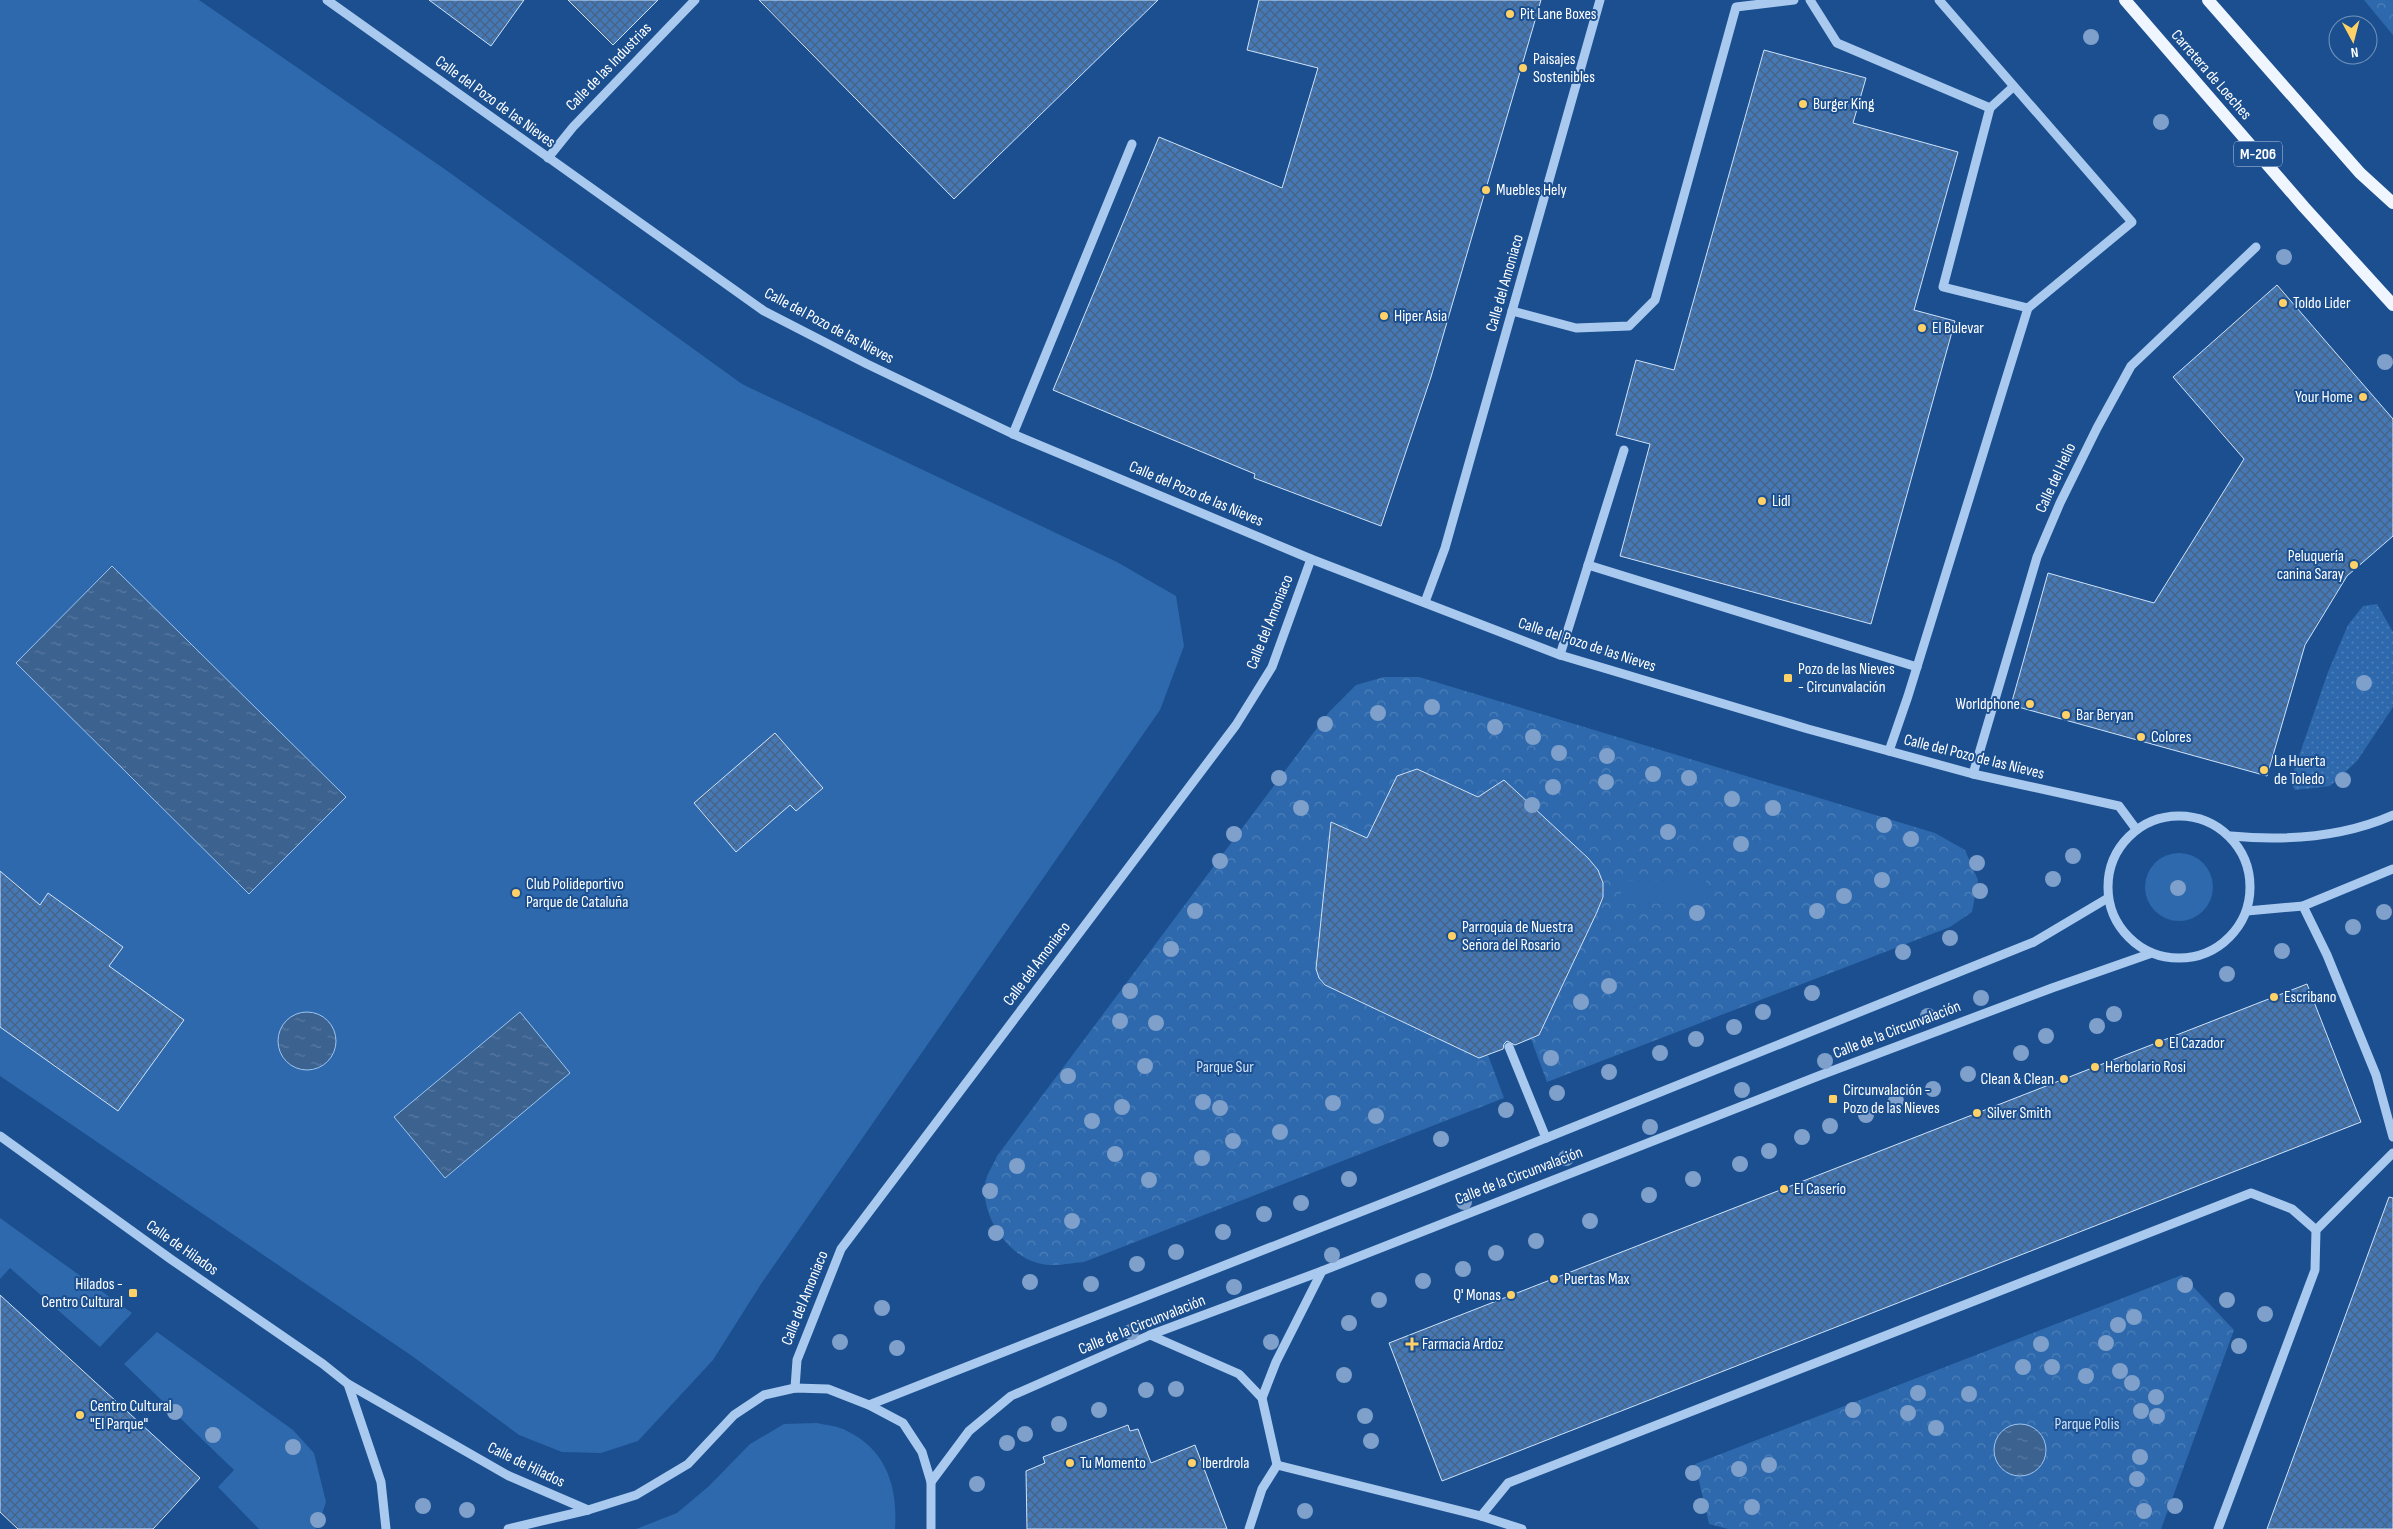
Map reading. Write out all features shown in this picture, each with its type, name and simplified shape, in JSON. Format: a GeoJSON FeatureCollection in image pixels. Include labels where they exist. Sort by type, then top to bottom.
{"type":"FeatureCollection","features":[{"type":"Feature","properties":{"kind":"main road","name":"Carretera de Loeches"},"geometry":{"type":"LineString","coordinates":[[2125,0],[2304,207],[2393,305]]}},
{"type":"Feature","properties":{"kind":"main road"},"geometry":{"type":"LineString","coordinates":[[2208,0],[2360,173],[2393,203]]}},
{"type":"Feature","properties":{"kind":"street","name":"Calle del Pozo de las Nieves"},"geometry":{"type":"LineString","coordinates":[[327,0],[764,311],[1013,434],[1312,559],[1560,655],[1973,774],[2119,806],[2136,829]]}},
{"type":"Feature","properties":{"kind":"street","name":"Calle de las Industrias"},"geometry":{"type":"LineString","coordinates":[[548,158],[573,127],[695,0]]}},
{"type":"Feature","properties":{"kind":"street","name":"Calle del Amoniaco"},"geometry":{"type":"LineString","coordinates":[[1425,602],[1445,548],[1600,0]]}},
{"type":"Feature","properties":{"kind":"street"},"geometry":{"type":"LineString","coordinates":[[1512,311],[1576,328],[1629,326],[1655,300],[1736,6],[1794,0]]}},
{"type":"Feature","properties":{"kind":"street"},"geometry":{"type":"LineString","coordinates":[[1810,0],[1837,44],[1990,108]]}},
{"type":"Feature","properties":{"kind":"street"},"geometry":{"type":"LineString","coordinates":[[1889,751],[1917,667],[2028,308],[2132,222],[2013,88],[1939,0]]}},
{"type":"Feature","properties":{"kind":"street"},"geometry":{"type":"LineString","coordinates":[[2215,0],[2222,16]]}},
{"type":"Feature","properties":{"kind":"street"},"geometry":{"type":"LineString","coordinates":[[2013,88],[1990,108],[1943,287],[2028,308]]}},
{"type":"Feature","properties":{"kind":"street"},"geometry":{"type":"LineString","coordinates":[[1013,434],[1132,144]]}},
{"type":"Feature","properties":{"kind":"street","name":"Calle del Helio"},"geometry":{"type":"LineString","coordinates":[[1973,774],[2037,557],[2060,502],[2097,428],[2131,366],[2256,247]]}},
{"type":"Feature","properties":{"kind":"street"},"geometry":{"type":"LineString","coordinates":[[1560,655],[1624,450]]}},
{"type":"Feature","properties":{"kind":"street","name":"Calle del Amoniaco"},"geometry":{"type":"LineString","coordinates":[[795,1388],[797,1360],[841,1249],[1236,725],[1272,667],[1312,559]]}},
{"type":"Feature","properties":{"kind":"street"},"geometry":{"type":"LineString","coordinates":[[1588,565],[1917,667]]}},
{"type":"Feature","properties":{"kind":"street"},"geometry":{"type":"LineString","coordinates":[[2383,820],[2393,808]]}},
{"type":"Feature","properties":{"kind":"street"},"geometry":{"type":"LineString","coordinates":[[2181,815],[2211,822],[2231,836],[2245,857],[2252,887],[2247,912],[2233,935],[2210,952],[2180,959],[2152,953],[2131,940],[2116,921],[2108,898],[2107,878],[2112,860],[2122,843],[2136,829],[2155,819],[2181,815]]}},
{"type":"Feature","properties":{"kind":"street"},"geometry":{"type":"LineString","coordinates":[[2231,836],[2267,839],[2336,834],[2393,816]]}},
{"type":"Feature","properties":{"kind":"street"},"geometry":{"type":"LineString","coordinates":[[2247,912],[2303,906],[2393,869]]}},
{"type":"Feature","properties":{"kind":"street","name":"Calle de la Circunvalación"},"geometry":{"type":"LineString","coordinates":[[869,1405],[1546,1138],[2034,942],[2108,898]]}},
{"type":"Feature","properties":{"kind":"street"},"geometry":{"type":"LineString","coordinates":[[2303,906],[2327,955],[2376,1075],[2393,1137]]}},
{"type":"Feature","properties":{"kind":"street","name":"Calle de la Circunvalación"},"geometry":{"type":"LineString","coordinates":[[931,1482],[969,1431],[1010,1396],[1150,1335],[1322,1271],[1821,1075],[2060,985],[2152,953]]}},
{"type":"Feature","properties":{"kind":"street"},"geometry":{"type":"LineString","coordinates":[[1509,1047],[1546,1138]]}},
{"type":"Feature","properties":{"kind":"street","name":"Calle de Hilados"},"geometry":{"type":"LineString","coordinates":[[0,1136],[172,1260],[323,1364],[348,1384],[509,1476],[588,1510]]}},
{"type":"Feature","properties":{"kind":"street"},"geometry":{"type":"LineString","coordinates":[[2218,1529],[2315,1270],[2316,1230],[2393,1153]]}},
{"type":"Feature","properties":{"kind":"street"},"geometry":{"type":"LineString","coordinates":[[1481,1516],[1508,1483],[2251,1193],[2292,1209],[2316,1230]]}},
{"type":"Feature","properties":{"kind":"street"},"geometry":{"type":"LineString","coordinates":[[1262,1398],[1276,1362],[1322,1271]]}},
{"type":"Feature","properties":{"kind":"street"},"geometry":{"type":"LineString","coordinates":[[1150,1335],[1239,1374],[1262,1398],[1277,1465],[1262,1490],[1249,1529]]}},
{"type":"Feature","properties":{"kind":"street"},"geometry":{"type":"LineString","coordinates":[[348,1384],[381,1482],[386,1529]]}},
{"type":"Feature","properties":{"kind":"street"},"geometry":{"type":"LineString","coordinates":[[508,1529],[588,1510],[636,1495],[688,1464],[734,1415],[764,1395],[795,1388],[828,1389],[869,1405],[903,1423],[922,1452],[931,1482],[931,1529]]}},
{"type":"Feature","properties":{"kind":"street"},"geometry":{"type":"LineString","coordinates":[[1277,1465],[1481,1516],[1522,1529]]}},
{"type":"Feature","properties":{"kind":"green space","name":"Club Polideportivo Parque de Cataluña"},"geometry":{"type":"Polygon","coordinates":[[[0,0],[199,0],[446,170],[742,384],[1117,562],[1176,596],[1184,646],[1160,710],[761,1284],[713,1360],[638,1441],[601,1453],[562,1452],[519,1435],[412,1356],[0,1076],[0,0]]]}},
{"type":"Feature","properties":{"kind":"green space"},"geometry":{"type":"Polygon","coordinates":[[[2364,0],[2393,0],[2393,35],[2378,15],[2364,0]]]}},
{"type":"Feature","properties":{"kind":"green space"},"geometry":{"type":"Polygon","coordinates":[[[2377,604],[2393,632],[2393,707],[2357,761],[2330,786],[2295,790],[2290,782],[2328,672],[2348,625],[2363,606],[2377,604]]]}},
{"type":"Feature","properties":{"kind":"green space","name":"Parque Sur"},"geometry":{"type":"Polygon","coordinates":[[[1384,677],[1419,677],[1935,833],[1965,850],[1978,880],[1972,912],[1950,927],[1547,1082],[1531,1039],[1539,1036],[1597,912],[1603,890],[1603,884],[1598,871],[1588,858],[1504,780],[1478,797],[1417,769],[1397,776],[1367,838],[1331,822],[1316,969],[1319,978],[1325,985],[1479,1058],[1488,1055],[1504,1098],[1084,1262],[1042,1264],[1019,1254],[1008,1245],[1000,1234],[988,1210],[985,1197],[987,1177],[997,1156],[1329,712],[1356,685],[1384,677]]]}},
{"type":"Feature","properties":{"kind":"green space"},"geometry":{"type":"Polygon","coordinates":[[[2172,853],[2186,853],[2198,858],[2208,868],[2213,880],[2213,894],[2208,906],[2198,916],[2186,921],[2172,921],[2160,916],[2150,906],[2145,894],[2145,880],[2150,868],[2160,858],[2172,853]]]}},
{"type":"Feature","properties":{"kind":"green space"},"geometry":{"type":"Polygon","coordinates":[[[1706,880],[1707,903],[1621,904],[1621,881],[1706,880]]]}},
{"type":"Feature","properties":{"kind":"green space"},"geometry":{"type":"Polygon","coordinates":[[[1520,1010],[1531,1039],[1488,1055],[1520,1010]]]}},
{"type":"Feature","properties":{"kind":"green space"},"geometry":{"type":"Polygon","coordinates":[[[0,1218],[132,1313],[100,1347],[10,1268],[0,1279],[0,1218]]]}},
{"type":"Feature","properties":{"kind":"green space","name":"Parque Polis"},"geometry":{"type":"Polygon","coordinates":[[[2182,1275],[2234,1330],[2161,1529],[1728,1529],[1709,1524],[1695,1464],[2182,1275]]]}},
{"type":"Feature","properties":{"kind":"green space"},"geometry":{"type":"Polygon","coordinates":[[[157,1332],[293,1430],[314,1453],[326,1502],[318,1526],[315,1529],[259,1529],[218,1487],[234,1470],[124,1364],[157,1332]]]}},
{"type":"Feature","properties":{"kind":"green space"},"geometry":{"type":"Polygon","coordinates":[[[817,1423],[844,1429],[861,1439],[881,1460],[892,1485],[895,1529],[636,1529],[677,1513],[709,1486],[750,1444],[784,1424],[817,1423]]]}},
{"type":"Feature","properties":{"kind":"water"},"geometry":{"type":"Polygon","coordinates":[[[112,566],[346,797],[249,894],[16,663],[112,566]]]}},
{"type":"Feature","properties":{"kind":"water"},"geometry":{"type":"Polygon","coordinates":[[[307,1012],[318,1014],[328,1020],[334,1030],[336,1041],[334,1052],[328,1062],[318,1068],[307,1070],[296,1068],[286,1062],[280,1052],[278,1041],[280,1030],[286,1020],[296,1014],[307,1012]]]}},
{"type":"Feature","properties":{"kind":"water"},"geometry":{"type":"Polygon","coordinates":[[[520,1012],[570,1073],[445,1178],[394,1117],[520,1012]]]}},
{"type":"Feature","properties":{"kind":"water"},"geometry":{"type":"Polygon","coordinates":[[[2020,1424],[2030,1426],[2038,1432],[2044,1440],[2046,1450],[2044,1460],[2038,1468],[2030,1474],[2020,1476],[2010,1474],[2002,1468],[1996,1460],[1994,1450],[1996,1440],[2002,1432],[2010,1426],[2020,1424]]]}},
{"type":"Feature","properties":{"kind":"building"},"geometry":{"type":"Polygon","coordinates":[[[429,0],[524,0],[491,46],[429,0]]]}},
{"type":"Feature","properties":{"kind":"building"},"geometry":{"type":"Polygon","coordinates":[[[568,0],[658,0],[613,45],[568,0]]]}},
{"type":"Feature","properties":{"kind":"building"},"geometry":{"type":"Polygon","coordinates":[[[759,0],[1158,0],[954,199],[759,0]]]}},
{"type":"Feature","properties":{"kind":"building"},"geometry":{"type":"Polygon","coordinates":[[[1259,0],[1541,0],[1431,377],[1381,526],[1254,478],[1255,474],[1053,390],[1159,137],[1282,188],[1318,68],[1247,50],[1259,0]]]}},
{"type":"Feature","properties":{"kind":"building"},"geometry":{"type":"Polygon","coordinates":[[[1764,50],[1866,78],[1853,123],[1958,152],[1914,310],[1955,321],[1871,624],[1620,556],[1650,444],[1616,435],[1636,360],[1674,370],[1764,50]]]}},
{"type":"Feature","properties":{"kind":"building"},"geometry":{"type":"Polygon","coordinates":[[[2277,285],[2393,419],[2393,536],[2347,576],[2305,645],[2267,776],[2011,705],[2048,573],[2154,603],[2244,459],[2173,377],[2277,285]]]}},
{"type":"Feature","properties":{"kind":"building"},"geometry":{"type":"Polygon","coordinates":[[[775,733],[823,788],[796,811],[790,805],[736,852],[694,803],[775,733]]]}},
{"type":"Feature","properties":{"kind":"building","name":"Parroquia de Nuestra Señora del Rosario"},"geometry":{"type":"Polygon","coordinates":[[[1417,769],[1478,797],[1504,780],[1588,858],[1598,870],[1603,883],[1603,897],[1597,912],[1539,1035],[1515,1045],[1507,1041],[1503,1049],[1479,1058],[1325,985],[1319,978],[1316,969],[1331,822],[1367,838],[1397,776],[1417,769]]]}},
{"type":"Feature","properties":{"kind":"building"},"geometry":{"type":"Polygon","coordinates":[[[0,871],[40,905],[48,893],[123,947],[109,966],[184,1020],[118,1111],[0,1027],[0,871]]]}},
{"type":"Feature","properties":{"kind":"building"},"geometry":{"type":"Polygon","coordinates":[[[2307,984],[2361,1122],[1442,1481],[1389,1343],[2307,984]]]}},
{"type":"Feature","properties":{"kind":"building"},"geometry":{"type":"Polygon","coordinates":[[[2389,1197],[2393,1198],[2393,1529],[2267,1529],[2389,1197]]]}},
{"type":"Feature","properties":{"kind":"building"},"geometry":{"type":"Polygon","coordinates":[[[0,1295],[200,1478],[153,1529],[18,1529],[0,1512],[0,1295]]]}},
{"type":"Feature","properties":{"kind":"building"},"geometry":{"type":"Polygon","coordinates":[[[1128,1425],[1130,1431],[1138,1429],[1151,1463],[1195,1445],[1227,1529],[1027,1529],[1026,1471],[1045,1463],[1043,1457],[1128,1425]]]}},
{"type":"Feature","properties":{"kind":"place","name":"Pit Lane Boxes"},"geometry":{"type":"Point","coordinates":[1510,14]}},
{"type":"Feature","properties":{"kind":"place","name":"Paisajes Sostenibles"},"geometry":{"type":"Point","coordinates":[1523,68]}},
{"type":"Feature","properties":{"kind":"place","name":"Burger King"},"geometry":{"type":"Point","coordinates":[1803,104]}},
{"type":"Feature","properties":{"kind":"place","name":"Muebles Hely"},"geometry":{"type":"Point","coordinates":[1486,190]}},
{"type":"Feature","properties":{"kind":"place","name":"Toldo Lider"},"geometry":{"type":"Point","coordinates":[2283,303]}},
{"type":"Feature","properties":{"kind":"place","name":"Hiper Asia"},"geometry":{"type":"Point","coordinates":[1384,316]}},
{"type":"Feature","properties":{"kind":"place","name":"El Bulevar"},"geometry":{"type":"Point","coordinates":[1922,328]}},
{"type":"Feature","properties":{"kind":"place","name":"Your Home"},"geometry":{"type":"Point","coordinates":[2363,397]}},
{"type":"Feature","properties":{"kind":"place","name":"Lidl"},"geometry":{"type":"Point","coordinates":[1762,501]}},
{"type":"Feature","properties":{"kind":"place","name":"Peluquería canina Saray"},"geometry":{"type":"Point","coordinates":[2354,565]}},
{"type":"Feature","properties":{"kind":"place","name":"Pozo de las Nieves - Circunvalación"},"geometry":{"type":"Point","coordinates":[1788,678]}},
{"type":"Feature","properties":{"kind":"place","name":"Worldphone"},"geometry":{"type":"Point","coordinates":[2030,704]}},
{"type":"Feature","properties":{"kind":"place","name":"Bar Beryan"},"geometry":{"type":"Point","coordinates":[2066,715]}},
{"type":"Feature","properties":{"kind":"place","name":"Colores"},"geometry":{"type":"Point","coordinates":[2141,737]}},
{"type":"Feature","properties":{"kind":"place","name":"La Huerta de Toledo"},"geometry":{"type":"Point","coordinates":[2264,770]}},
{"type":"Feature","properties":{"kind":"place","name":"Club Polideportivo Parque de Cataluña"},"geometry":{"type":"Point","coordinates":[516,893]}},
{"type":"Feature","properties":{"kind":"place","name":"Parroquia de Nuestra Señora del Rosario"},"geometry":{"type":"Point","coordinates":[1452,936]}},
{"type":"Feature","properties":{"kind":"place","name":"Escribano"},"geometry":{"type":"Point","coordinates":[2274,997]}},
{"type":"Feature","properties":{"kind":"place","name":"El Cazador"},"geometry":{"type":"Point","coordinates":[2159,1043]}},
{"type":"Feature","properties":{"kind":"place","name":"Herbolario Rosi"},"geometry":{"type":"Point","coordinates":[2095,1067]}},
{"type":"Feature","properties":{"kind":"place","name":"Clean & Clean"},"geometry":{"type":"Point","coordinates":[2064,1079]}},
{"type":"Feature","properties":{"kind":"place","name":"Circunvalación - Pozo de las Nieves"},"geometry":{"type":"Point","coordinates":[1833,1099]}},
{"type":"Feature","properties":{"kind":"place","name":"Silver Smith"},"geometry":{"type":"Point","coordinates":[1977,1113]}},
{"type":"Feature","properties":{"kind":"place","name":"El Caserío"},"geometry":{"type":"Point","coordinates":[1784,1189]}},
{"type":"Feature","properties":{"kind":"place","name":"Puertas Max"},"geometry":{"type":"Point","coordinates":[1554,1279]}},
{"type":"Feature","properties":{"kind":"place","name":"Hilados - Centro Cultural"},"geometry":{"type":"Point","coordinates":[133,1293]}},
{"type":"Feature","properties":{"kind":"place","name":"Q' Monas"},"geometry":{"type":"Point","coordinates":[1511,1295]}},
{"type":"Feature","properties":{"kind":"place","name":"Farmacia Ardoz"},"geometry":{"type":"Point","coordinates":[1412,1344]}},
{"type":"Feature","properties":{"kind":"place","name":"Centro Cultural \"El Parque\""},"geometry":{"type":"Point","coordinates":[80,1415]}},
{"type":"Feature","properties":{"kind":"place","name":"Tu Momento"},"geometry":{"type":"Point","coordinates":[1070,1463]}},
{"type":"Feature","properties":{"kind":"place","name":"Iberdrola"},"geometry":{"type":"Point","coordinates":[1192,1463]}}]}
